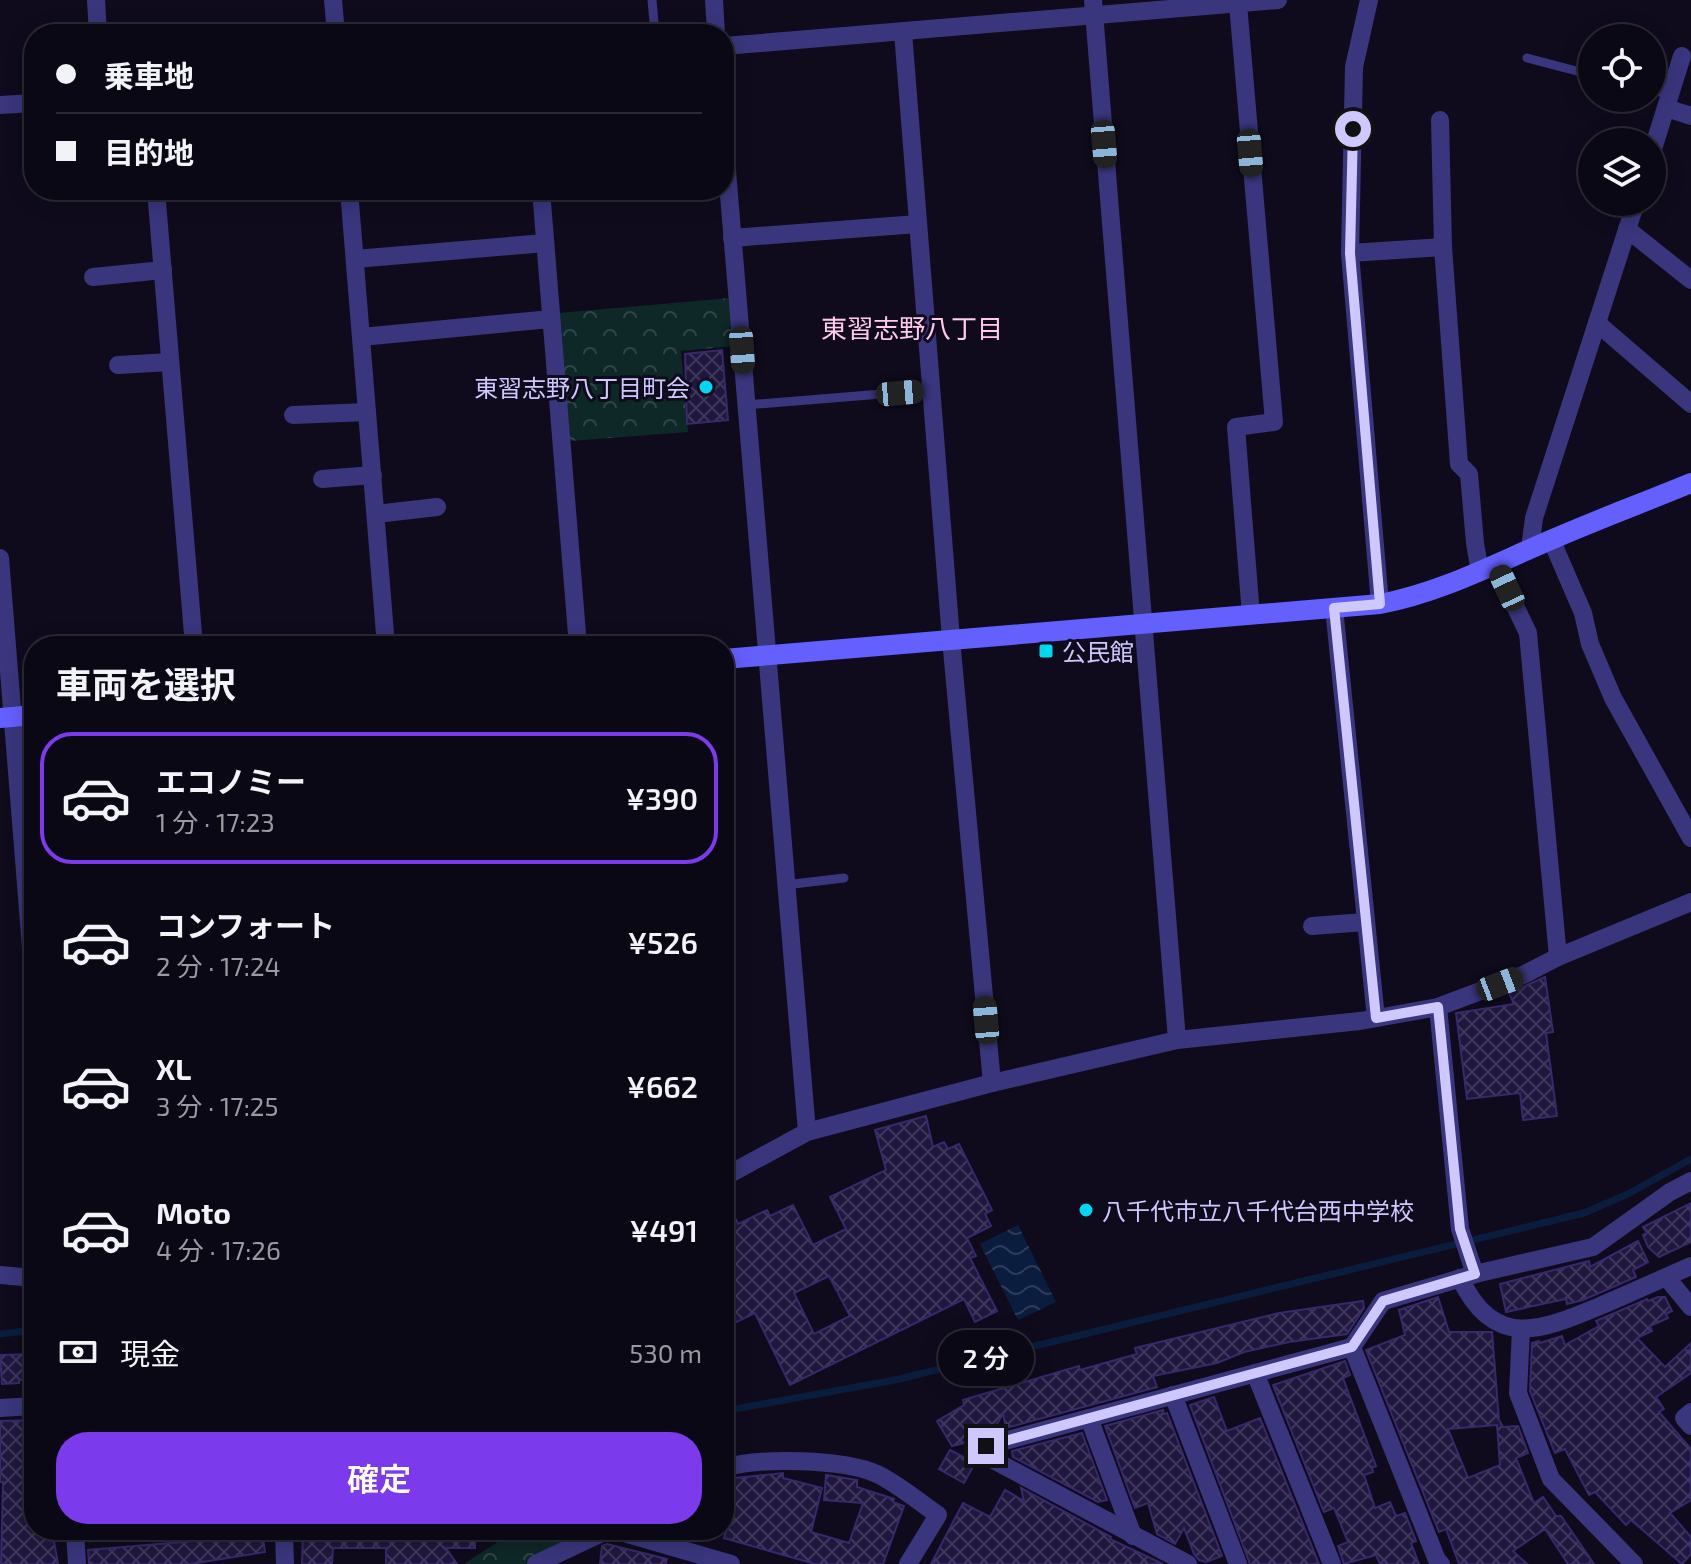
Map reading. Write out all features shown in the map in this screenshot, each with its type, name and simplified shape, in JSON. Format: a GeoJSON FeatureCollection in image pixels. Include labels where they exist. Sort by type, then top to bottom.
{"type":"FeatureCollection","features":[{"type":"Feature","properties":{"kind":"street"},"geometry":{"type":"LineString","coordinates":[[96,0],[97,24]]}},
{"type":"Feature","properties":{"kind":"street"},"geometry":{"type":"LineString","coordinates":[[333,0],[335,24]]}},
{"type":"Feature","properties":{"kind":"street"},"geometry":{"type":"LineString","coordinates":[[714,0],[715,24]]}},
{"type":"Feature","properties":{"kind":"street"},"geometry":{"type":"LineString","coordinates":[[734,45],[903,32],[1093,8],[1278,0]]}},
{"type":"Feature","properties":{"kind":"street"},"geometry":{"type":"LineString","coordinates":[[1369,0],[1354,67],[1350,253],[1380,604]]}},
{"type":"Feature","properties":{"kind":"street"},"geometry":{"type":"LineString","coordinates":[[1238,4],[1274,422],[1236,427],[1251,615]]}},
{"type":"Feature","properties":{"kind":"street"},"geometry":{"type":"LineString","coordinates":[[1093,8],[1177,1040]]}},
{"type":"Feature","properties":{"kind":"street"},"geometry":{"type":"LineString","coordinates":[[903,32],[951,639],[992,1083]]}},
{"type":"Feature","properties":{"kind":"street"},"geometry":{"type":"LineString","coordinates":[[1666,91],[1682,56]]}},
{"type":"Feature","properties":{"kind":"street"},"geometry":{"type":"LineString","coordinates":[[1666,100],[1691,116]]}},
{"type":"Feature","properties":{"kind":"street"},"geometry":{"type":"LineString","coordinates":[[0,105],[24,104]]}},
{"type":"Feature","properties":{"kind":"street"},"geometry":{"type":"LineString","coordinates":[[1440,120],[1443,247],[1459,464],[1469,474],[1475,543],[1528,633],[1558,957]]}},
{"type":"Feature","properties":{"kind":"street"},"geometry":{"type":"LineString","coordinates":[[157,200],[193,636]]}},
{"type":"Feature","properties":{"kind":"street"},"geometry":{"type":"LineString","coordinates":[[350,200],[385,636]]}},
{"type":"Feature","properties":{"kind":"street"},"geometry":{"type":"LineString","coordinates":[[542,200],[577,636]]}},
{"type":"Feature","properties":{"kind":"street"},"geometry":{"type":"LineString","coordinates":[[729,200],[807,1132]]}},
{"type":"Feature","properties":{"kind":"street"},"geometry":{"type":"LineString","coordinates":[[1530,549],[1534,518],[1631,216]]}},
{"type":"Feature","properties":{"kind":"street"},"geometry":{"type":"LineString","coordinates":[[732,238],[918,224]]}},
{"type":"Feature","properties":{"kind":"street"},"geometry":{"type":"LineString","coordinates":[[1627,229],[1691,280]]}},
{"type":"Feature","properties":{"kind":"street"},"geometry":{"type":"LineString","coordinates":[[355,259],[545,243]]}},
{"type":"Feature","properties":{"kind":"street"},"geometry":{"type":"LineString","coordinates":[[1350,253],[1443,247]]}},
{"type":"Feature","properties":{"kind":"street"},"geometry":{"type":"LineString","coordinates":[[93,277],[163,270]]}},
{"type":"Feature","properties":{"kind":"street"},"geometry":{"type":"LineString","coordinates":[[361,337],[551,319]]}},
{"type":"Feature","properties":{"kind":"street"},"geometry":{"type":"LineString","coordinates":[[1597,323],[1691,404]]}},
{"type":"Feature","properties":{"kind":"street"},"geometry":{"type":"LineString","coordinates":[[118,365],[170,362]]}},
{"type":"Feature","properties":{"kind":"street"},"geometry":{"type":"LineString","coordinates":[[293,415],[367,412]]}},
{"type":"Feature","properties":{"kind":"street"},"geometry":{"type":"LineString","coordinates":[[322,479],[373,475]]}},
{"type":"Feature","properties":{"kind":"street"},"geometry":{"type":"LineString","coordinates":[[734,658],[1380,604],[1415,597],[1488,569],[1551,539],[1691,483]]}},
{"type":"Feature","properties":{"kind":"street"},"geometry":{"type":"LineString","coordinates":[[376,514],[437,507]]}},
{"type":"Feature","properties":{"kind":"street"},"geometry":{"type":"LineString","coordinates":[[1551,539],[1583,613],[1590,644],[1613,698],[1691,838]]}},
{"type":"Feature","properties":{"kind":"street"},"geometry":{"type":"LineString","coordinates":[[0,558],[24,836]]}},
{"type":"Feature","properties":{"kind":"street"},"geometry":{"type":"LineString","coordinates":[[1334,608],[1376,1018]]}},
{"type":"Feature","properties":{"kind":"street"},"geometry":{"type":"LineString","coordinates":[[734,1172],[807,1132],[992,1083],[1177,1040],[1376,1018],[1438,1007],[1523,975],[1558,957],[1691,902]]}},
{"type":"Feature","properties":{"kind":"street"},"geometry":{"type":"LineString","coordinates":[[1312,926],[1365,922]]}},
{"type":"Feature","properties":{"kind":"street"},"geometry":{"type":"LineString","coordinates":[[1438,1007],[1460,1229],[1467,1253],[1472,1304],[1496,1322],[1521,1330],[1555,1325],[1691,1266]]}},
{"type":"Feature","properties":{"kind":"street"},"geometry":{"type":"LineString","coordinates":[[1188,1564],[986,1456],[986,1446],[1352,1347],[1383,1301],[1467,1276],[1593,1247],[1670,1192],[1691,1181]]}},
{"type":"Feature","properties":{"kind":"street"},"geometry":{"type":"LineString","coordinates":[[0,1275],[24,1277]]}},
{"type":"Feature","properties":{"kind":"street"},"geometry":{"type":"LineString","coordinates":[[1667,1278],[1691,1307]]}},
{"type":"Feature","properties":{"kind":"street"},"geometry":{"type":"LineString","coordinates":[[1521,1330],[1518,1393],[1551,1479],[1634,1564]]}},
{"type":"Feature","properties":{"kind":"street"},"geometry":{"type":"LineString","coordinates":[[1352,1347],[1441,1564]]}},
{"type":"Feature","properties":{"kind":"street"},"geometry":{"type":"LineString","coordinates":[[1255,1373],[1332,1564]]}},
{"type":"Feature","properties":{"kind":"street"},"geometry":{"type":"LineString","coordinates":[[1173,1395],[1238,1564]]}},
{"type":"Feature","properties":{"kind":"street"},"geometry":{"type":"LineString","coordinates":[[0,1408],[24,1407]]}},
{"type":"Feature","properties":{"kind":"street"},"geometry":{"type":"LineString","coordinates":[[1691,1412],[1684,1418],[1691,1426]]}},
{"type":"Feature","properties":{"kind":"street"},"geometry":{"type":"LineString","coordinates":[[1089,1418],[1133,1536]]}},
{"type":"Feature","properties":{"kind":"street"},"geometry":{"type":"LineString","coordinates":[[734,1464],[779,1461],[850,1467],[877,1474],[938,1515],[908,1564]]}},
{"type":"Feature","properties":{"kind":"street"},"geometry":{"type":"LineString","coordinates":[[76,1540],[77,1564]]}},
{"type":"Feature","properties":{"kind":"street"},"geometry":{"type":"LineString","coordinates":[[284,1540],[285,1564]]}},
{"type":"Feature","properties":{"kind":"street"},"geometry":{"type":"LineString","coordinates":[[536,1564],[589,1540]]}},
{"type":"Feature","properties":{"kind":"street"},"geometry":{"type":"LineString","coordinates":[[646,1540],[731,1564]]}},
{"type":"Feature","properties":{"kind":"lane"},"geometry":{"type":"LineString","coordinates":[[652,0],[654,24]]}},
{"type":"Feature","properties":{"kind":"lane"},"geometry":{"type":"LineString","coordinates":[[1527,58],[1578,71]]}},
{"type":"Feature","properties":{"kind":"lane"},"geometry":{"type":"LineString","coordinates":[[746,405],[931,390]]}},
{"type":"Feature","properties":{"kind":"lane"},"geometry":{"type":"LineString","coordinates":[[785,885],[844,878]]}},
{"type":"Feature","properties":{"kind":"green space"},"geometry":{"type":"Polygon","coordinates":[[[730,298],[735,346],[681,351],[688,432],[570,441],[559,313],[730,298]]]}},
{"type":"Feature","properties":{"kind":"green space"},"geometry":{"type":"Polygon","coordinates":[[[501,1540],[572,1540],[528,1560],[526,1564],[464,1564],[501,1540]]]}},
{"type":"Feature","properties":{"kind":"water"},"geometry":{"type":"Polygon","coordinates":[[[1018,1225],[1056,1302],[1018,1320],[980,1244],[1018,1225]]]}},
{"type":"Feature","properties":{"kind":"building","name":"東習志野八丁目町会"},"geometry":{"type":"Polygon","coordinates":[[[722,350],[728,420],[687,424],[685,354],[722,350]]]}},
{"type":"Feature","properties":{"kind":"building"},"geometry":{"type":"Polygon","coordinates":[[[1545,977],[1553,1032],[1546,1033],[1557,1116],[1523,1120],[1520,1093],[1467,1099],[1456,1013],[1514,1004],[1509,993],[1545,977]]]}},
{"type":"Feature","properties":{"kind":"building"},"geometry":{"type":"Polygon","coordinates":[[[926,1116],[933,1147],[944,1142],[948,1149],[959,1144],[992,1210],[985,1214],[991,1226],[967,1238],[976,1256],[970,1258],[997,1311],[975,1322],[964,1299],[790,1385],[755,1313],[734,1323],[734,1215],[738,1224],[767,1210],[770,1216],[793,1205],[813,1245],[846,1229],[830,1197],[886,1170],[875,1130],[926,1116]],[[829,1276],[794,1293],[814,1334],[850,1316],[829,1276]]]}},
{"type":"Feature","properties":{"kind":"building"},"geometry":{"type":"Polygon","coordinates":[[[1691,1203],[1691,1242],[1659,1257],[1648,1247],[1643,1235],[1647,1233],[1643,1227],[1691,1203]]]}},
{"type":"Feature","properties":{"kind":"building"},"geometry":{"type":"Polygon","coordinates":[[[1638,1241],[1648,1262],[1633,1270],[1636,1277],[1583,1300],[1567,1304],[1566,1299],[1506,1312],[1500,1284],[1589,1261],[1590,1267],[1638,1241]]]}},
{"type":"Feature","properties":{"kind":"building"},"geometry":{"type":"Polygon","coordinates":[[[1438,1297],[1449,1332],[1492,1332],[1499,1420],[1503,1427],[1518,1426],[1528,1453],[1516,1458],[1534,1503],[1543,1497],[1556,1516],[1561,1516],[1594,1564],[1568,1564],[1545,1529],[1513,1551],[1527,1564],[1459,1564],[1446,1529],[1439,1532],[1366,1350],[1405,1335],[1399,1310],[1438,1297]],[[1497,1425],[1448,1429],[1468,1478],[1500,1465],[1497,1425]]]}},
{"type":"Feature","properties":{"kind":"building"},"geometry":{"type":"Polygon","coordinates":[[[1665,1297],[1672,1311],[1666,1314],[1668,1318],[1650,1326],[1652,1331],[1637,1338],[1665,1367],[1691,1343],[1691,1373],[1656,1397],[1664,1409],[1659,1412],[1691,1449],[1691,1500],[1670,1513],[1691,1537],[1691,1554],[1682,1564],[1631,1520],[1626,1525],[1595,1492],[1589,1495],[1565,1449],[1555,1453],[1530,1391],[1532,1343],[1562,1336],[1565,1345],[1599,1326],[1596,1321],[1665,1297]]]}},
{"type":"Feature","properties":{"kind":"building"},"geometry":{"type":"Polygon","coordinates":[[[1363,1301],[1364,1308],[1347,1334],[1289,1342],[1244,1352],[1217,1363],[1153,1376],[1157,1387],[1006,1428],[1003,1414],[992,1432],[976,1440],[952,1446],[937,1421],[964,1405],[963,1400],[1079,1366],[1080,1370],[1137,1354],[1135,1348],[1279,1313],[1363,1301]]]}},
{"type":"Feature","properties":{"kind":"building"},"geometry":{"type":"Polygon","coordinates":[[[24,1354],[24,1380],[2,1384],[0,1355],[24,1354]]]}},
{"type":"Feature","properties":{"kind":"building"},"geometry":{"type":"Polygon","coordinates":[[[1345,1361],[1350,1375],[1343,1378],[1376,1466],[1372,1468],[1373,1472],[1364,1475],[1375,1508],[1390,1502],[1396,1516],[1405,1513],[1416,1541],[1411,1543],[1419,1564],[1380,1564],[1376,1555],[1344,1564],[1338,1546],[1348,1542],[1334,1508],[1324,1512],[1273,1385],[1345,1361]]]}},
{"type":"Feature","properties":{"kind":"building"},"geometry":{"type":"Polygon","coordinates":[[[1214,1397],[1227,1431],[1260,1418],[1319,1564],[1250,1564],[1190,1405],[1214,1397]]]}},
{"type":"Feature","properties":{"kind":"building"},"geometry":{"type":"Polygon","coordinates":[[[1163,1410],[1164,1414],[1167,1413],[1222,1556],[1206,1562],[1194,1554],[1184,1528],[1175,1544],[1157,1534],[1148,1503],[1135,1508],[1105,1426],[1163,1410]]]}},
{"type":"Feature","properties":{"kind":"building"},"geometry":{"type":"Polygon","coordinates":[[[24,1420],[24,1540],[54,1540],[58,1564],[1,1564],[3,1482],[0,1482],[0,1421],[24,1420]]]}},
{"type":"Feature","properties":{"kind":"building"},"geometry":{"type":"Polygon","coordinates":[[[1082,1433],[1107,1500],[1098,1502],[1013,1457],[1012,1451],[1082,1433]]]}},
{"type":"Feature","properties":{"kind":"building"},"geometry":{"type":"Polygon","coordinates":[[[950,1450],[975,1463],[964,1483],[939,1469],[950,1450]]]}},
{"type":"Feature","properties":{"kind":"building"},"geometry":{"type":"Polygon","coordinates":[[[783,1473],[783,1478],[822,1488],[811,1532],[849,1543],[863,1503],[824,1500],[826,1475],[857,1480],[857,1487],[894,1499],[893,1502],[904,1506],[883,1564],[815,1564],[731,1540],[734,1540],[735,1478],[783,1473]]]}},
{"type":"Feature","properties":{"kind":"building"},"geometry":{"type":"Polygon","coordinates":[[[1021,1488],[1110,1539],[1163,1564],[931,1564],[963,1503],[990,1517],[1005,1490],[1024,1501],[1021,1488]]]}},
{"type":"Feature","properties":{"kind":"building"},"geometry":{"type":"Polygon","coordinates":[[[263,1540],[265,1552],[190,1564],[89,1564],[88,1550],[194,1541],[263,1540]]]}},
{"type":"Feature","properties":{"kind":"building"},"geometry":{"type":"Polygon","coordinates":[[[303,1540],[475,1540],[475,1548],[446,1548],[457,1564],[386,1564],[386,1548],[333,1548],[332,1564],[302,1564],[303,1540]]]}},
{"type":"Feature","properties":{"kind":"building"},"geometry":{"type":"Polygon","coordinates":[[[607,1544],[667,1559],[666,1564],[600,1564],[602,1546],[607,1544]]]}},
{"type":"Feature","properties":{"kind":"waterway"},"geometry":{"type":"LineString","coordinates":[[734,1409],[895,1380],[1584,1213],[1628,1194],[1691,1159]]}},
{"type":"Feature","properties":{"kind":"waterway"},"geometry":{"type":"LineString","coordinates":[[0,1334],[24,1331]]}},
{"type":"Feature","properties":{"kind":"place","name":"東習志野八丁目町会"},"geometry":{"type":"Point","coordinates":[706,387]}},
{"type":"Feature","properties":{"kind":"place","name":"公民館"},"geometry":{"type":"Point","coordinates":[1046,651]}},
{"type":"Feature","properties":{"kind":"place","name":"八千代市立八千代台西中学校"},"geometry":{"type":"Point","coordinates":[1086,1210]}},
{"type":"Feature","properties":{"kind":"district","name":"東習志野八丁目"},"geometry":{"type":"Point","coordinates":[912,327]}},
{"type":"Feature","properties":{"kind":"route"},"geometry":{"type":"LineString","coordinates":[[986,1446],[1352,1347],[1383,1301],[1475,1274],[1460,1229],[1438,1007],[1376,1018],[1365,922],[1334,608],[1380,604],[1350,253],[1353,129]]}}]}
